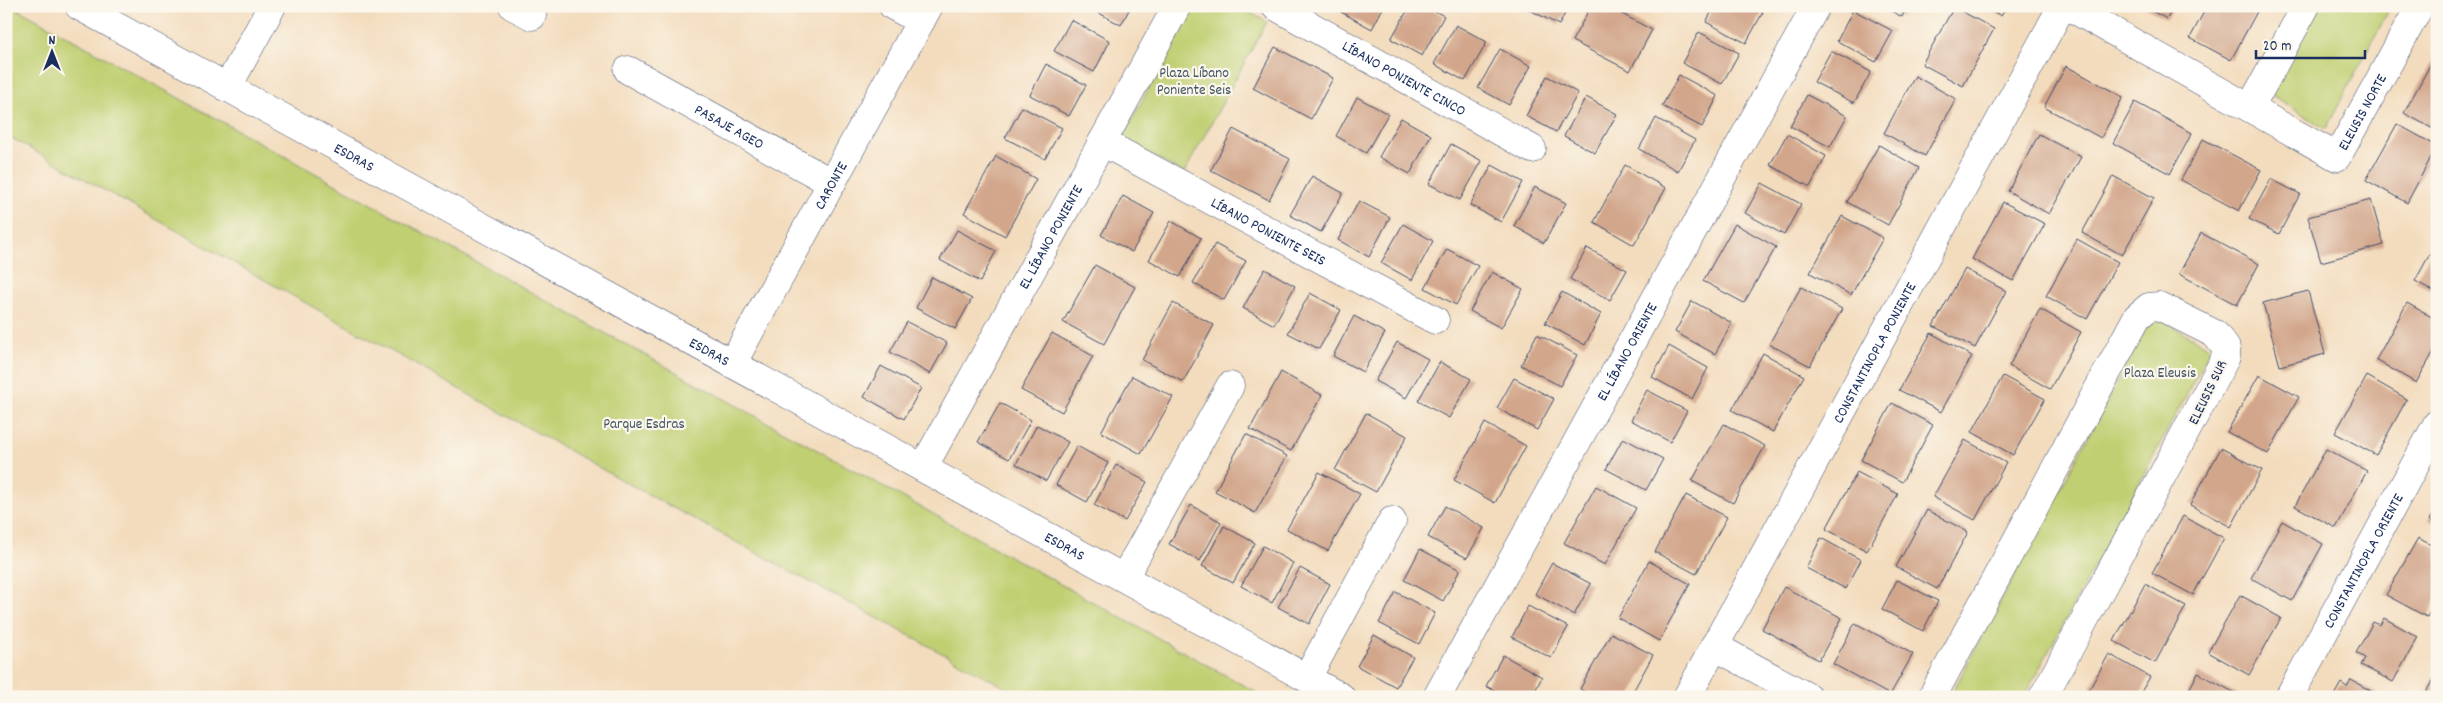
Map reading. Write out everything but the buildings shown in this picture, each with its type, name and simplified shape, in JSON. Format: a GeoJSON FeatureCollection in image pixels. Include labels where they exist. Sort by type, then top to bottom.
{"type":"FeatureCollection","features":[{"type":"Feature","properties":{"kind":"street","name":"ESDRAS"},"geometry":{"type":"LineString","coordinates":[[78,6],[1341,697]]}},
{"type":"Feature","properties":{"kind":"street"},"geometry":{"type":"LineString","coordinates":[[227,88],[272,6]]}},
{"type":"Feature","properties":{"kind":"street"},"geometry":{"type":"LineString","coordinates":[[893,6],[925,14]]}},
{"type":"Feature","properties":{"kind":"street","name":"EL LÍBANO PONIENTE"},"geometry":{"type":"LineString","coordinates":[[923,468],[1177,6]]}},
{"type":"Feature","properties":{"kind":"street","name":"LÍBANO PONIENTE CINCO"},"geometry":{"type":"LineString","coordinates":[[1275,6],[1532,149]]}},
{"type":"Feature","properties":{"kind":"street","name":"EL LÍBANO ORIENTE"},"geometry":{"type":"LineString","coordinates":[[1437,697],[1816,6]]}},
{"type":"Feature","properties":{"kind":"street","name":"CONSTANTINOPLA PONIENTE"},"geometry":{"type":"LineString","coordinates":[[1686,697],[2062,6]]}},
{"type":"Feature","properties":{"kind":"street","name":"ELEUSIS NORTE"},"geometry":{"type":"LineString","coordinates":[[2068,6],[2337,157],[2420,6]]}},
{"type":"Feature","properties":{"kind":"street"},"geometry":{"type":"LineString","coordinates":[[2250,108],[2306,6]]}},
{"type":"Feature","properties":{"kind":"street","name":"CARONTE"},"geometry":{"type":"LineString","coordinates":[[732,364],[925,14]]}},
{"type":"Feature","properties":{"kind":"street","name":"PASAJE AGEO"},"geometry":{"type":"LineString","coordinates":[[628,70],[832,183]]}},
{"type":"Feature","properties":{"kind":"street","name":"LÍBANO PONIENTE SEIS"},"geometry":{"type":"LineString","coordinates":[[1102,142],[1435,320]]}},
{"type":"Feature","properties":{"kind":"street","name":"ELEUSIS SUR"},"geometry":{"type":"LineString","coordinates":[[1932,697],[2137,317],[2149,307],[2159,306],[2215,334],[2226,348],[2226,357],[2043,697]]}},
{"type":"Feature","properties":{"kind":"street"},"geometry":{"type":"LineString","coordinates":[[1124,578],[1230,386]]}},
{"type":"Feature","properties":{"kind":"street","name":"CONSTANTINOPLA ORIENTE"},"geometry":{"type":"LineString","coordinates":[[2289,697],[2437,424]]}},
{"type":"Feature","properties":{"kind":"street"},"geometry":{"type":"LineString","coordinates":[[1307,678],[1392,522]]}},
{"type":"Feature","properties":{"kind":"street"},"geometry":{"type":"LineString","coordinates":[[1714,646],[1808,697]]}},
{"type":"Feature","properties":{"kind":"green space","name":"Parque Esdras"},"geometry":{"type":"Polygon","coordinates":[[[6,6],[12,6],[1265,697],[1023,697],[616,477],[6,135],[6,6]]]}},
{"type":"Feature","properties":{"kind":"green space","name":"Plaza Líbano Poniente Seis"},"geometry":{"type":"Polygon","coordinates":[[[1194,6],[1238,6],[1267,22],[1184,173],[1121,139],[1194,6]]]}},
{"type":"Feature","properties":{"kind":"green space"},"geometry":{"type":"Polygon","coordinates":[[[2317,6],[2391,6],[2326,129],[2269,93],[2317,6]]]}},
{"type":"Feature","properties":{"kind":"green space","name":"Plaza Eleusis"},"geometry":{"type":"Polygon","coordinates":[[[2153,314],[2211,349],[2024,697],[1950,697],[2153,314]]]}}]}
